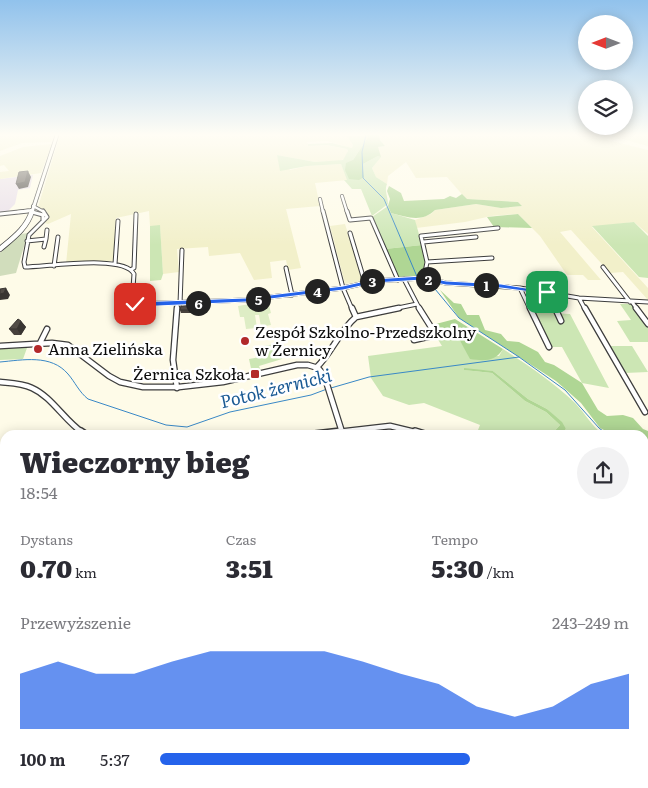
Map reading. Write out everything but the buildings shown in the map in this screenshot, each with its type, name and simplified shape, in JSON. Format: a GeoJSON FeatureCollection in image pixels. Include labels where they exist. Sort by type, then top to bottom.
{"type":"FeatureCollection","features":[{"type":"Feature","properties":{"kind":"street"},"geometry":{"type":"LineString","coordinates":[[0,249],[19,233],[32,210],[45,172]]}},
{"type":"Feature","properties":{"kind":"street"},"geometry":{"type":"LineString","coordinates":[[342,196],[350,220],[371,218],[398,280]]}},
{"type":"Feature","properties":{"kind":"street"},"geometry":{"type":"LineString","coordinates":[[320,199],[343,288],[356,317]]}},
{"type":"Feature","properties":{"kind":"street"},"geometry":{"type":"LineString","coordinates":[[0,214],[40,209],[47,215],[43,222],[30,233],[24,262],[25,267],[115,264],[132,269]]}},
{"type":"Feature","properties":{"kind":"street"},"geometry":{"type":"LineString","coordinates":[[32,210],[44,216],[43,222]]}},
{"type":"Feature","properties":{"kind":"street"},"geometry":{"type":"LineString","coordinates":[[136,214],[134,268],[132,269],[134,276],[133,304],[178,304],[246,300],[343,288],[365,282],[420,278],[446,283],[520,288],[579,298],[648,302]]}},
{"type":"Feature","properties":{"kind":"street"},"geometry":{"type":"LineString","coordinates":[[115,264],[118,221]]}},
{"type":"Feature","properties":{"kind":"street"},"geometry":{"type":"LineString","coordinates":[[420,278],[427,262],[421,236],[498,228]]}},
{"type":"Feature","properties":{"kind":"street"},"geometry":{"type":"LineString","coordinates":[[44,247],[48,230]]}},
{"type":"Feature","properties":{"kind":"street"},"geometry":{"type":"LineString","coordinates":[[350,233],[365,282]]}},
{"type":"Feature","properties":{"kind":"street"},"geometry":{"type":"LineString","coordinates":[[54,266],[58,237]]}},
{"type":"Feature","properties":{"kind":"street"},"geometry":{"type":"LineString","coordinates":[[423,242],[476,237]]}},
{"type":"Feature","properties":{"kind":"street"},"geometry":{"type":"LineString","coordinates":[[27,242],[46,239]]}},
{"type":"Feature","properties":{"kind":"street"},"geometry":{"type":"LineString","coordinates":[[177,388],[173,360],[182,250]]}},
{"type":"Feature","properties":{"kind":"street"},"geometry":{"type":"LineString","coordinates":[[427,262],[492,258]]}},
{"type":"Feature","properties":{"kind":"street"},"geometry":{"type":"LineString","coordinates":[[603,267],[648,324]]}},
{"type":"Feature","properties":{"kind":"street"},"geometry":{"type":"LineString","coordinates":[[286,268],[292,294]]}},
{"type":"Feature","properties":{"kind":"street"},"geometry":{"type":"LineString","coordinates":[[404,279],[436,336],[414,340]]}},
{"type":"Feature","properties":{"kind":"street"},"geometry":{"type":"LineString","coordinates":[[520,288],[549,348]]}},
{"type":"Feature","properties":{"kind":"street"},"geometry":{"type":"LineString","coordinates":[[547,292],[561,321]]}},
{"type":"Feature","properties":{"kind":"street"},"geometry":{"type":"LineString","coordinates":[[579,298],[645,412]]}},
{"type":"Feature","properties":{"kind":"street"},"geometry":{"type":"LineString","coordinates":[[316,368],[324,361],[347,324],[356,317],[417,304]]}},
{"type":"Feature","properties":{"kind":"street"},"geometry":{"type":"LineString","coordinates":[[39,345],[47,329]]}},
{"type":"Feature","properties":{"kind":"street"},"geometry":{"type":"LineString","coordinates":[[0,346],[16,347],[59,343],[70,346],[103,372],[127,384],[150,389],[177,388],[240,380],[285,366],[316,368],[323,372],[341,430]]}},
{"type":"Feature","properties":{"kind":"street"},"geometry":{"type":"LineString","coordinates":[[0,382],[22,384],[36,388],[46,396],[69,424],[79,430]]}},
{"type":"Feature","properties":{"kind":"street"},"geometry":{"type":"LineString","coordinates":[[360,430],[395,426],[410,430]]}},
{"type":"Feature","properties":{"kind":"shaded area"},"geometry":{"type":"Polygon","coordinates":[[[0,172],[2,172],[41,172],[0,179],[0,172]]]}},
{"type":"Feature","properties":{"kind":"shaded area"},"geometry":{"type":"Polygon","coordinates":[[[49,172],[344,172],[348,180],[315,183],[320,206],[286,209],[301,268],[288,270],[286,260],[270,262],[272,278],[254,280],[240,253],[209,256],[208,247],[177,249],[179,272],[163,274],[160,226],[150,226],[149,211],[116,218],[114,261],[66,264],[71,214],[48,224],[45,223],[49,217],[47,212],[38,207],[49,172]]]}},
{"type":"Feature","properties":{"kind":"shaded area"},"geometry":{"type":"Polygon","coordinates":[[[374,172],[393,172],[388,176],[387,184],[376,177],[374,172]]]}},
{"type":"Feature","properties":{"kind":"shaded area"},"geometry":{"type":"Polygon","coordinates":[[[412,172],[648,172],[648,234],[634,222],[592,227],[648,288],[648,300],[623,272],[610,273],[571,230],[560,232],[601,280],[588,280],[583,275],[567,275],[540,236],[518,214],[491,216],[465,222],[416,228],[415,220],[431,214],[435,210],[476,204],[501,208],[522,206],[518,202],[466,199],[447,177],[416,178],[412,172]]]}},
{"type":"Feature","properties":{"kind":"shaded area"},"geometry":{"type":"Polygon","coordinates":[[[33,175],[30,188],[18,190],[15,204],[7,212],[0,213],[0,179],[33,175]]]}},
{"type":"Feature","properties":{"kind":"shaded area"},"geometry":{"type":"Polygon","coordinates":[[[345,224],[363,281],[345,284],[330,226],[345,224]]]}},
{"type":"Feature","properties":{"kind":"green space"},"geometry":{"type":"Polygon","coordinates":[[[344,172],[361,172],[364,177],[364,172],[374,172],[376,177],[387,184],[388,204],[372,216],[361,189],[352,189],[344,180],[347,180],[344,172]]]}},
{"type":"Feature","properties":{"kind":"green space"},"geometry":{"type":"Polygon","coordinates":[[[346,172],[364,172],[364,177],[359,180],[349,179],[346,172]]]}},
{"type":"Feature","properties":{"kind":"green space"},"geometry":{"type":"Polygon","coordinates":[[[389,186],[401,193],[404,201],[444,199],[450,196],[456,198],[462,194],[467,199],[518,202],[522,206],[501,208],[476,204],[435,210],[425,217],[414,218],[391,213],[388,206],[390,199],[387,191],[389,186]]]}},
{"type":"Feature","properties":{"kind":"green space"},"geometry":{"type":"Polygon","coordinates":[[[388,206],[391,213],[415,220],[422,245],[385,249],[372,217],[388,206]]]}},
{"type":"Feature","properties":{"kind":"green space"},"geometry":{"type":"Polygon","coordinates":[[[518,214],[532,228],[494,227],[487,217],[518,214]]]}},
{"type":"Feature","properties":{"kind":"green space"},"geometry":{"type":"Polygon","coordinates":[[[634,222],[648,236],[648,278],[639,277],[592,226],[634,222]]]}},
{"type":"Feature","properties":{"kind":"green space"},"geometry":{"type":"Polygon","coordinates":[[[160,225],[163,274],[161,280],[150,281],[150,226],[160,225]]]}},
{"type":"Feature","properties":{"kind":"green space"},"geometry":{"type":"Polygon","coordinates":[[[28,233],[16,273],[0,276],[0,253],[21,234],[28,233]]]}},
{"type":"Feature","properties":{"kind":"green space"},"geometry":{"type":"Polygon","coordinates":[[[422,245],[425,261],[423,273],[419,276],[398,278],[385,249],[422,245]]]}},
{"type":"Feature","properties":{"kind":"green space"},"geometry":{"type":"Polygon","coordinates":[[[440,290],[454,303],[461,304],[467,315],[479,315],[485,330],[501,334],[507,341],[519,342],[538,352],[545,362],[554,365],[582,383],[598,410],[607,416],[623,415],[633,418],[646,430],[604,430],[600,428],[581,403],[556,381],[459,318],[440,290]]]}},
{"type":"Feature","properties":{"kind":"green space"},"geometry":{"type":"Polygon","coordinates":[[[268,301],[271,313],[268,314],[271,325],[261,327],[259,315],[255,315],[257,328],[246,329],[244,317],[240,317],[238,306],[268,301]]]}},
{"type":"Feature","properties":{"kind":"green space"},"geometry":{"type":"Polygon","coordinates":[[[620,304],[632,304],[648,325],[648,342],[630,342],[617,321],[631,320],[620,304]]]}},
{"type":"Feature","properties":{"kind":"green space"},"geometry":{"type":"Polygon","coordinates":[[[533,312],[570,314],[609,388],[582,383],[562,347],[550,347],[533,312]]]}},
{"type":"Feature","properties":{"kind":"green space"},"geometry":{"type":"Polygon","coordinates":[[[455,319],[503,349],[492,358],[484,360],[470,359],[459,339],[432,325],[455,319]]]}},
{"type":"Feature","properties":{"kind":"green space"},"geometry":{"type":"Polygon","coordinates":[[[432,325],[459,339],[467,352],[499,356],[503,349],[567,395],[598,430],[565,430],[547,409],[528,399],[493,371],[464,370],[492,373],[525,401],[546,412],[560,425],[556,430],[478,430],[480,425],[424,403],[409,405],[383,396],[371,378],[368,356],[442,346],[437,338],[440,335],[432,325]]]}},
{"type":"Feature","properties":{"kind":"green space"},"geometry":{"type":"Polygon","coordinates":[[[280,343],[282,359],[259,366],[261,371],[252,373],[249,359],[266,356],[264,346],[280,343]]]}},
{"type":"Feature","properties":{"kind":"green space"},"geometry":{"type":"Polygon","coordinates":[[[608,346],[632,346],[648,372],[625,373],[608,346]]]}},
{"type":"Feature","properties":{"kind":"green space"},"geometry":{"type":"Polygon","coordinates":[[[0,348],[27,348],[23,359],[0,360],[0,348]]]}},
{"type":"Feature","properties":{"kind":"green space"},"geometry":{"type":"Polygon","coordinates":[[[464,368],[493,371],[528,399],[547,409],[562,422],[566,429],[556,430],[560,425],[546,412],[525,401],[492,373],[464,370],[464,368]]]}},
{"type":"Feature","properties":{"kind":"waterway"},"geometry":{"type":"LineString","coordinates":[[363,172],[363,178],[384,199],[421,286],[435,289],[459,318],[519,357]]}},
{"type":"Feature","properties":{"kind":"waterway","name":"Potok żernicki"},"geometry":{"type":"LineString","coordinates":[[331,388],[369,377],[519,357]]}},
{"type":"Feature","properties":{"kind":"waterway","name":"Potok żernicki"},"geometry":{"type":"LineString","coordinates":[[519,357],[565,390],[602,430]]}},
{"type":"Feature","properties":{"kind":"waterway","name":"Potok żernicki"},"geometry":{"type":"LineString","coordinates":[[0,362],[36,360],[53,363],[68,374],[88,399],[166,425],[187,427],[230,412],[311,395],[327,389]]}},
{"type":"Feature","properties":{"kind":"place","name":"Zespół Szkolno-Przedszkolny w Żernicy"},"geometry":{"type":"Point","coordinates":[245,341]}},
{"type":"Feature","properties":{"kind":"place","name":"Anna Zielińska"},"geometry":{"type":"Point","coordinates":[38,349]}},
{"type":"Feature","properties":{"kind":"place","name":"Żernica Szkoła"},"geometry":{"type":"Point","coordinates":[255,374]}},
{"type":"Feature","properties":{"kind":"route"},"geometry":{"type":"LineString","coordinates":[[135,304],[158,305],[246,300],[343,288],[374,281],[422,278],[446,283],[501,286],[547,292]]}}]}
